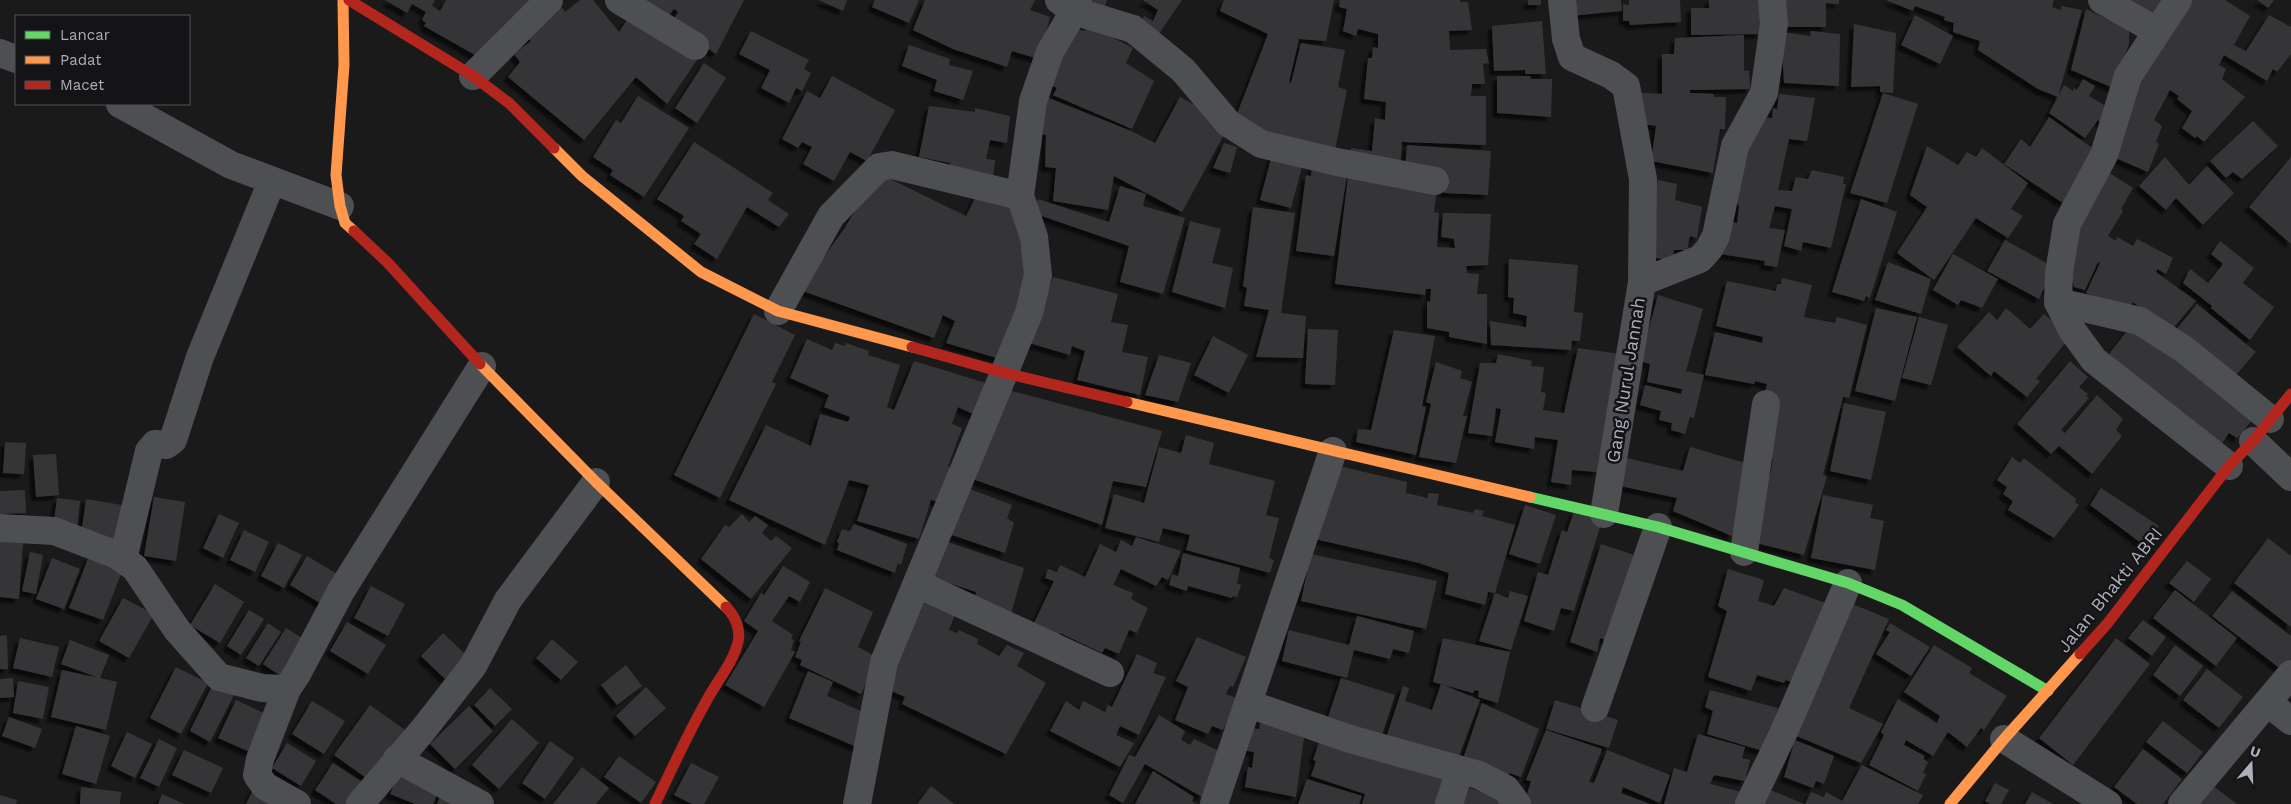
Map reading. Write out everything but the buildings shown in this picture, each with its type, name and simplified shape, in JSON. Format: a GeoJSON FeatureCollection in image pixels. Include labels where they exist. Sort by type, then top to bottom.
{"type":"FeatureCollection","features":[{"type":"Feature","properties":{"kind":"street"},"geometry":{"type":"LineString","coordinates":[[343,0],[344,65],[342,119],[336,176],[340,206],[346,222],[388,263],[482,366],[596,482],[733,614],[737,623],[739,640],[733,658],[706,702],[655,804]]}},
{"type":"Feature","properties":{"kind":"street"},"geometry":{"type":"LineString","coordinates":[[349,0],[473,76],[509,103],[582,176],[701,272],[778,311],[1005,373],[1658,527],[1848,583],[1902,605],[2048,691]]}},
{"type":"Feature","properties":{"kind":"street"},"geometry":{"type":"LineString","coordinates":[[473,76],[549,0]]}},
{"type":"Feature","properties":{"kind":"street"},"geometry":{"type":"LineString","coordinates":[[619,0],[695,46]]}},
{"type":"Feature","properties":{"kind":"street"},"geometry":{"type":"LineString","coordinates":[[1562,0],[1566,38],[1572,57],[1611,75],[1626,86],[1643,179],[1642,282]]}},
{"type":"Feature","properties":{"kind":"street","name":"Gang Nurul Jannah"},"geometry":{"type":"LineString","coordinates":[[1604,514],[1642,282],[1700,259],[1709,249],[1716,236],[1735,146],[1764,93],[1774,24],[1772,0]]}},
{"type":"Feature","properties":{"kind":"street"},"geometry":{"type":"LineString","coordinates":[[2102,0],[2157,31]]}},
{"type":"Feature","properties":{"kind":"street"},"geometry":{"type":"LineString","coordinates":[[2178,0],[2128,76],[2104,155],[2067,224],[2059,272],[2058,302],[2072,330],[2094,360],[2229,466]]}},
{"type":"Feature","properties":{"kind":"street"},"geometry":{"type":"LineString","coordinates":[[857,804],[884,662],[918,584],[1029,312],[1038,275],[1034,237],[1020,196],[1033,101],[1050,52],[1070,4],[1133,29],[1183,70],[1228,123],[1261,144],[1337,162],[1435,181]]}},
{"type":"Feature","properties":{"kind":"street"},"geometry":{"type":"LineString","coordinates":[[0,53],[15,59]]}},
{"type":"Feature","properties":{"kind":"street"},"geometry":{"type":"LineString","coordinates":[[122,105],[230,165],[340,206]]}},
{"type":"Feature","properties":{"kind":"street"},"geometry":{"type":"LineString","coordinates":[[778,311],[831,216],[879,167],[892,165],[1020,196]]}},
{"type":"Feature","properties":{"kind":"street"},"geometry":{"type":"LineString","coordinates":[[123,559],[149,451],[155,444],[166,445],[173,440],[200,357],[272,181]]}},
{"type":"Feature","properties":{"kind":"street"},"geometry":{"type":"LineString","coordinates":[[2058,302],[2140,321],[2185,350],[2270,419]]}},
{"type":"Feature","properties":{"kind":"street"},"geometry":{"type":"LineString","coordinates":[[297,804],[265,786],[257,775],[260,759],[287,688],[297,674],[341,591],[482,366]]}},
{"type":"Feature","properties":{"kind":"street","name":"Jalan Bhakti ABRI"},"geometry":{"type":"LineString","coordinates":[[1950,804],[2004,739],[2107,624],[2229,466],[2253,441],[2291,394]]}},
{"type":"Feature","properties":{"kind":"street"},"geometry":{"type":"LineString","coordinates":[[1744,552],[1766,404]]}},
{"type":"Feature","properties":{"kind":"street"},"geometry":{"type":"LineString","coordinates":[[2253,441],[2291,477]]}},
{"type":"Feature","properties":{"kind":"street"},"geometry":{"type":"LineString","coordinates":[[1214,804],[1333,451]]}},
{"type":"Feature","properties":{"kind":"street"},"geometry":{"type":"LineString","coordinates":[[360,804],[423,730],[473,666],[508,600],[596,482]]}},
{"type":"Feature","properties":{"kind":"street"},"geometry":{"type":"LineString","coordinates":[[1595,708],[1658,527]]}},
{"type":"Feature","properties":{"kind":"street"},"geometry":{"type":"LineString","coordinates":[[0,528],[54,531],[117,555],[135,568],[178,630],[219,677],[262,688],[287,688]]}},
{"type":"Feature","properties":{"kind":"street"},"geometry":{"type":"LineString","coordinates":[[1749,804],[1783,734],[1848,583]]}},
{"type":"Feature","properties":{"kind":"street"},"geometry":{"type":"LineString","coordinates":[[918,584],[1110,672]]}},
{"type":"Feature","properties":{"kind":"street"},"geometry":{"type":"LineString","coordinates":[[2182,804],[2291,674]]}},
{"type":"Feature","properties":{"kind":"street"},"geometry":{"type":"LineString","coordinates":[[2268,703],[2291,721]]}},
{"type":"Feature","properties":{"kind":"street"},"geometry":{"type":"LineString","coordinates":[[1249,704],[1350,739],[1479,775],[1506,789],[1516,804]]}},
{"type":"Feature","properties":{"kind":"street"},"geometry":{"type":"LineString","coordinates":[[2004,739],[2108,804]]}},
{"type":"Feature","properties":{"kind":"street"},"geometry":{"type":"LineString","coordinates":[[397,759],[480,804]]}},
{"type":"Feature","properties":{"kind":"street"},"geometry":{"type":"LineString","coordinates":[[1449,804],[1460,770]]}},
{"type":"Feature","properties":{"kind":"traffic: fast"},"geometry":{"type":"LineString","coordinates":[[1530,497],[1658,527],[1848,583],[1902,605],[2048,691]]}},
{"type":"Feature","properties":{"kind":"traffic: slow"},"geometry":{"type":"LineString","coordinates":[[343,0],[344,65],[336,175],[340,206],[345,223],[354,231]]}},
{"type":"Feature","properties":{"kind":"traffic: slow"},"geometry":{"type":"LineString","coordinates":[[554,148],[582,176],[701,272],[778,311],[912,347]]}},
{"type":"Feature","properties":{"kind":"traffic: slow"},"geometry":{"type":"LineString","coordinates":[[480,364],[596,482],[726,607]]}},
{"type":"Feature","properties":{"kind":"traffic: slow"},"geometry":{"type":"LineString","coordinates":[[1127,402],[1530,497]]}},
{"type":"Feature","properties":{"kind":"traffic: slow"},"geometry":{"type":"LineString","coordinates":[[1950,804],[2004,739],[2080,654]]}},
{"type":"Feature","properties":{"kind":"traffic: jam"},"geometry":{"type":"LineString","coordinates":[[349,0],[473,76],[509,103],[554,148]]}},
{"type":"Feature","properties":{"kind":"traffic: jam"},"geometry":{"type":"LineString","coordinates":[[354,231],[388,263],[480,364]]}},
{"type":"Feature","properties":{"kind":"traffic: jam"},"geometry":{"type":"LineString","coordinates":[[912,347],[1005,373],[1127,402]]}},
{"type":"Feature","properties":{"kind":"traffic: jam"},"geometry":{"type":"LineString","coordinates":[[2080,654],[2107,624],[2229,466],[2253,441],[2291,394]]}},
{"type":"Feature","properties":{"kind":"traffic: jam"},"geometry":{"type":"LineString","coordinates":[[655,804],[693,725],[736,650],[739,637],[738,628],[735,619],[726,607]]}}]}
